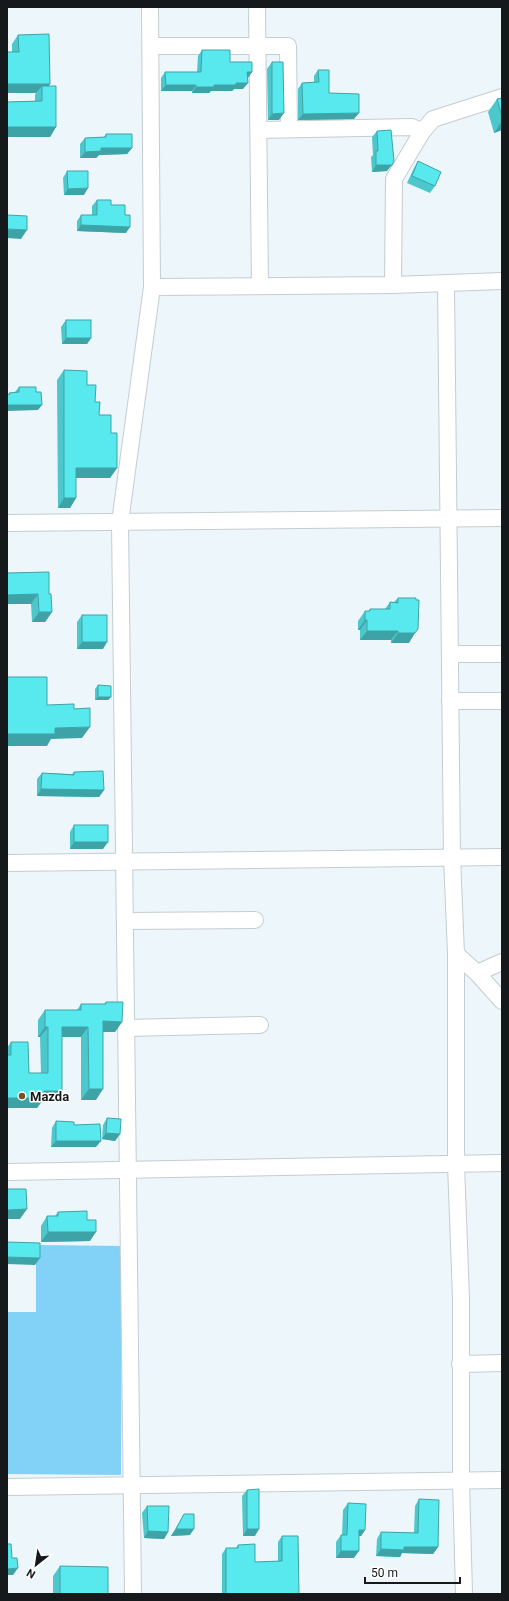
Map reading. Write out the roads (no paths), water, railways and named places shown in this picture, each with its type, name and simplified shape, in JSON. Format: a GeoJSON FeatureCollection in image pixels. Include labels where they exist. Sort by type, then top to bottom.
{"type":"FeatureCollection","features":[{"type":"Feature","properties":{"kind":"street"},"geometry":{"type":"LineString","coordinates":[[133,1594],[120,522],[152,287],[150,7]]}},
{"type":"Feature","properties":{"kind":"street"},"geometry":{"type":"LineString","coordinates":[[257,7],[260,286]]}},
{"type":"Feature","properties":{"kind":"street"},"geometry":{"type":"LineString","coordinates":[[150,46],[288,46],[289,129]]}},
{"type":"Feature","properties":{"kind":"street"},"geometry":{"type":"LineString","coordinates":[[393,285],[394,179],[422,132],[433,119],[502,97]]}},
{"type":"Feature","properties":{"kind":"street"},"geometry":{"type":"LineString","coordinates":[[259,130],[412,128],[422,132]]}},
{"type":"Feature","properties":{"kind":"street"},"geometry":{"type":"LineString","coordinates":[[152,287],[393,285],[502,281]]}},
{"type":"Feature","properties":{"kind":"street"},"geometry":{"type":"LineString","coordinates":[[446,284],[452,858],[456,954],[456,1164],[461,1298],[461,1480],[464,1594]]}},
{"type":"Feature","properties":{"kind":"street"},"geometry":{"type":"LineString","coordinates":[[7,523],[502,518]]}},
{"type":"Feature","properties":{"kind":"street"},"geometry":{"type":"LineString","coordinates":[[450,654],[502,654]]}},
{"type":"Feature","properties":{"kind":"street"},"geometry":{"type":"LineString","coordinates":[[450,701],[502,701]]}},
{"type":"Feature","properties":{"kind":"street"},"geometry":{"type":"LineString","coordinates":[[7,863],[452,858],[502,856]]}},
{"type":"Feature","properties":{"kind":"street"},"geometry":{"type":"LineString","coordinates":[[126,921],[255,920]]}},
{"type":"Feature","properties":{"kind":"street"},"geometry":{"type":"LineString","coordinates":[[456,954],[477,973],[502,1001]]}},
{"type":"Feature","properties":{"kind":"street"},"geometry":{"type":"LineString","coordinates":[[477,973],[502,962]]}},
{"type":"Feature","properties":{"kind":"street"},"geometry":{"type":"LineString","coordinates":[[126,1028],[260,1025]]}},
{"type":"Feature","properties":{"kind":"street"},"geometry":{"type":"LineString","coordinates":[[7,1172],[502,1163]]}},
{"type":"Feature","properties":{"kind":"street"},"geometry":{"type":"LineString","coordinates":[[460,1364],[502,1363]]}},
{"type":"Feature","properties":{"kind":"street"},"geometry":{"type":"LineString","coordinates":[[7,1487],[502,1480]]}},
{"type":"Feature","properties":{"kind":"place","name":"Mazda"},"geometry":{"type":"Point","coordinates":[22,1096]}}]}
